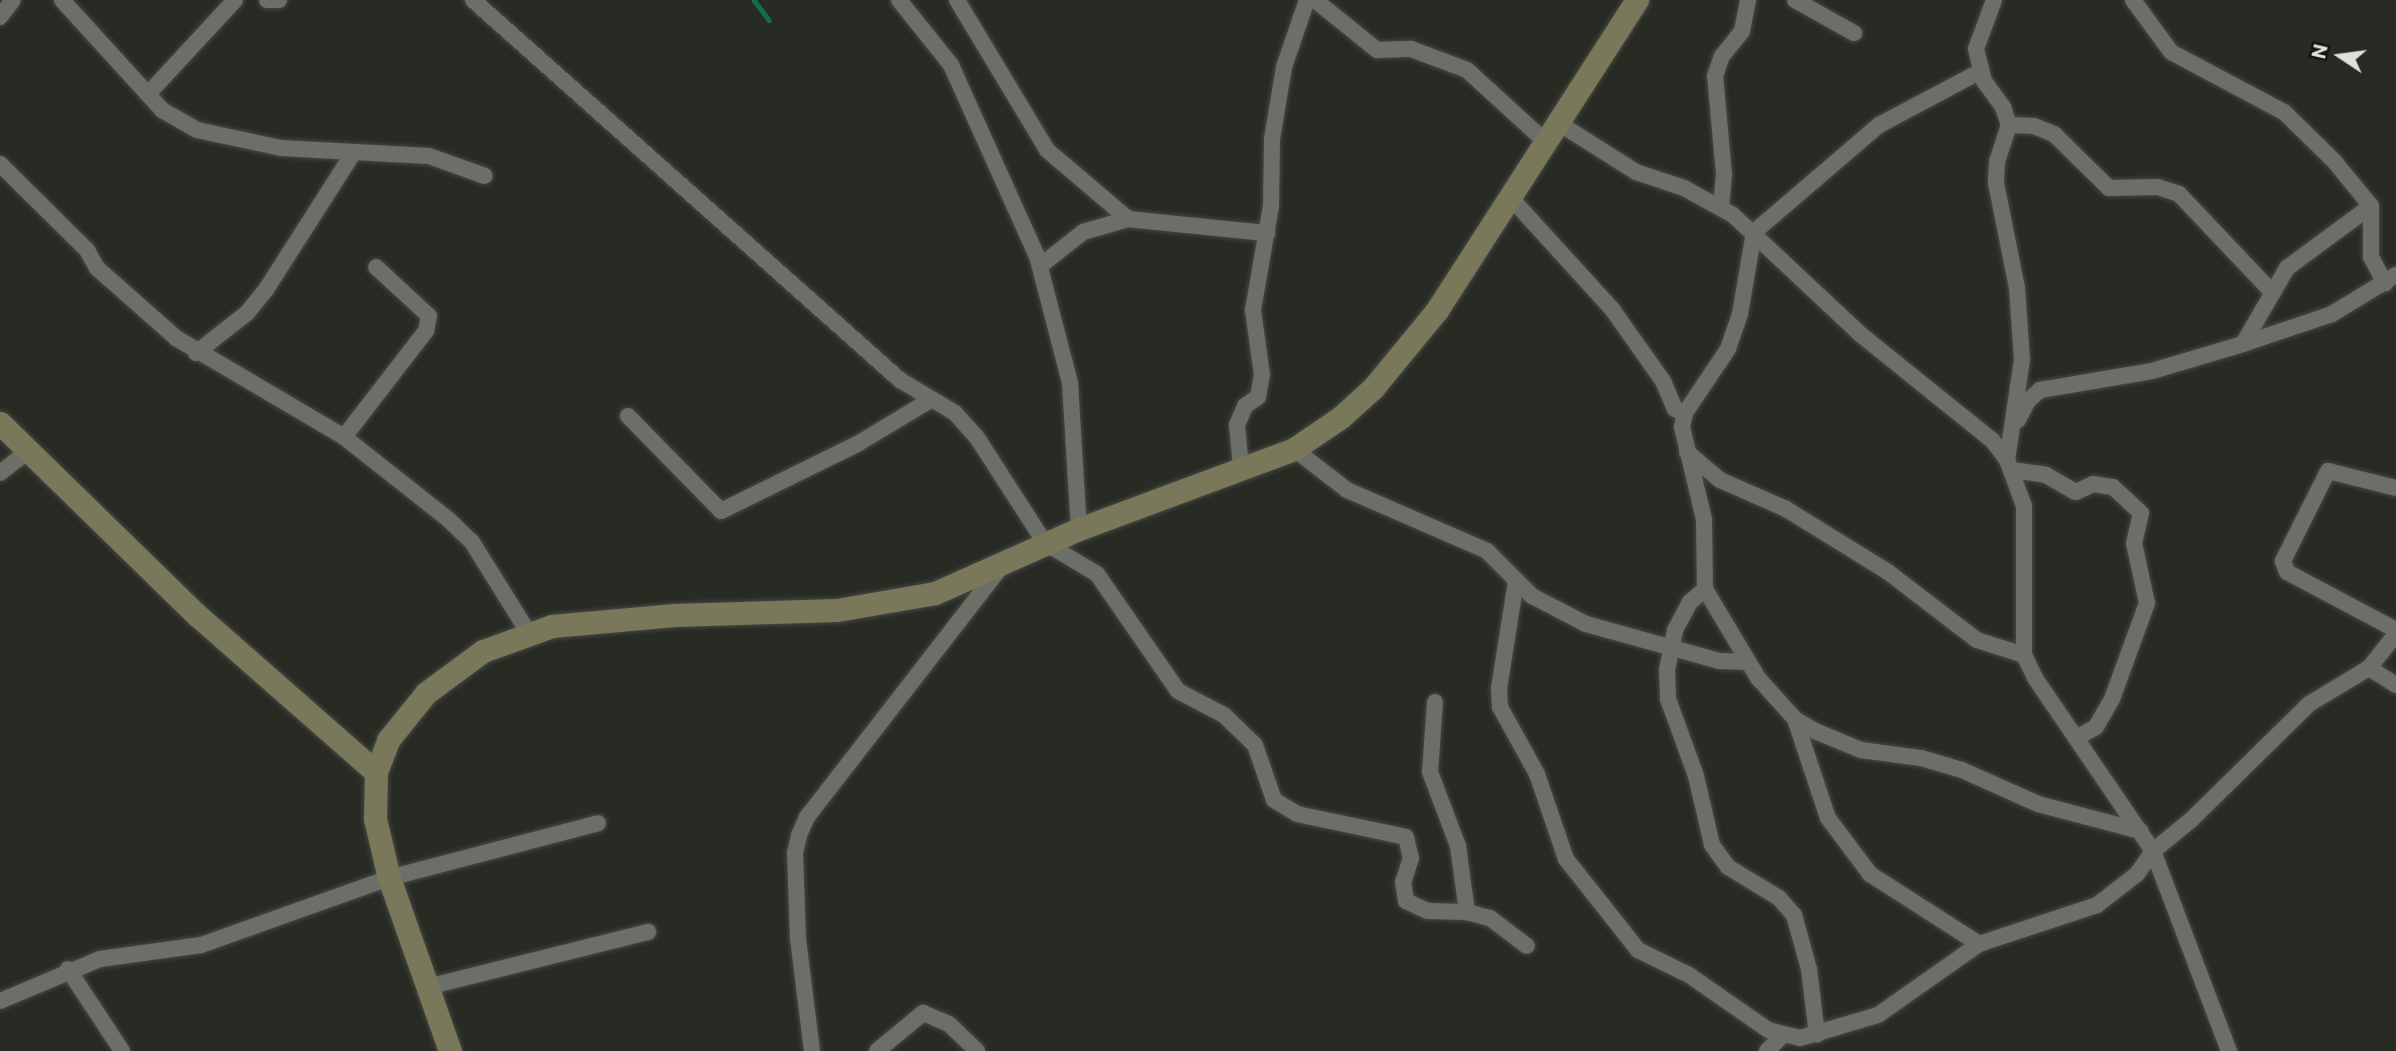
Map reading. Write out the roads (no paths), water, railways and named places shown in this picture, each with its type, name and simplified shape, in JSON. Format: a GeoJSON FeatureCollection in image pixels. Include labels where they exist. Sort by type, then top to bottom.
{"type":"FeatureCollection","features":[{"type":"Feature","properties":{"kind":"street"},"geometry":{"type":"LineString","coordinates":[[0,17],[13,0]]}},
{"type":"Feature","properties":{"kind":"street"},"geometry":{"type":"LineString","coordinates":[[62,0],[148,94],[179,122],[218,137],[352,155],[429,156],[485,176]]}},
{"type":"Feature","properties":{"kind":"street"},"geometry":{"type":"LineString","coordinates":[[148,94],[235,0]]}},
{"type":"Feature","properties":{"kind":"street"},"geometry":{"type":"LineString","coordinates":[[267,0],[279,0]]}},
{"type":"Feature","properties":{"kind":"street"},"geometry":{"type":"LineString","coordinates":[[473,0],[889,371],[955,413],[976,436],[1045,543],[1097,574],[1178,691],[1224,715],[1248,736],[1260,755],[1274,800],[1297,814],[1406,837],[1411,858],[1403,882],[1406,901],[1427,911],[1467,912],[1490,918],[1527,946]]}},
{"type":"Feature","properties":{"kind":"street"},"geometry":{"type":"LineString","coordinates":[[899,0],[951,65],[1040,266],[1070,383],[1079,529]]}},
{"type":"Feature","properties":{"kind":"street"},"geometry":{"type":"LineString","coordinates":[[957,0],[1047,150],[1128,219]]}},
{"type":"Feature","properties":{"kind":"street"},"geometry":{"type":"LineString","coordinates":[[1241,468],[1237,425],[1245,406],[1258,397],[1262,375],[1253,310],[1267,233],[1272,139],[1283,66],[1307,0]]}},
{"type":"Feature","properties":{"kind":"street"},"geometry":{"type":"LineString","coordinates":[[1315,0],[1382,52],[1411,49],[1467,70],[1553,134],[1721,208],[1754,232],[1860,334],[1992,440],[2010,465],[2024,506],[2024,655],[2035,678],[2078,737],[2153,851],[2229,1051]]}},
{"type":"Feature","properties":{"kind":"street"},"geometry":{"type":"LineString","coordinates":[[450,1051],[389,878],[375,819],[376,772],[388,740],[426,693],[462,663],[528,632],[675,615],[870,607],[935,593],[1079,529],[1294,449],[1341,417],[1382,378],[1437,310],[1637,0]]}},
{"type":"Feature","properties":{"kind":"street"},"geometry":{"type":"LineString","coordinates":[[1721,208],[1724,174],[1715,76],[1722,56],[1742,31],[1748,0]]}},
{"type":"Feature","properties":{"kind":"street"},"geometry":{"type":"LineString","coordinates":[[1795,0],[1854,33]]}},
{"type":"Feature","properties":{"kind":"street"},"geometry":{"type":"LineString","coordinates":[[1994,0],[1977,43],[1981,71],[2009,125],[1996,183],[2017,288],[2022,360],[2010,442],[2010,465]]}},
{"type":"Feature","properties":{"kind":"street"},"geometry":{"type":"LineString","coordinates":[[2010,442],[2027,402],[2040,390],[2152,371],[2243,344],[2332,314],[2390,279],[2371,257],[2371,206],[2334,161],[2284,112],[2171,52],[2133,0]]}},
{"type":"Feature","properties":{"kind":"street"},"geometry":{"type":"LineString","coordinates":[[1979,944],[1870,874],[1828,818],[1795,719],[1748,662],[1705,589],[1704,519],[1685,450],[1685,413],[1728,349],[1740,314],[1754,232],[1879,125],[1981,71]]}},
{"type":"Feature","properties":{"kind":"street"},"geometry":{"type":"LineString","coordinates":[[2009,125],[2035,126],[2054,134],[2109,188],[2158,187],[2179,194],[2270,290]]}},
{"type":"Feature","properties":{"kind":"street"},"geometry":{"type":"LineString","coordinates":[[196,353],[247,313],[267,288],[352,155]]}},
{"type":"Feature","properties":{"kind":"street"},"geometry":{"type":"LineString","coordinates":[[0,164],[87,250],[97,268],[196,353],[344,438],[425,499],[472,542],[528,632]]}},
{"type":"Feature","properties":{"kind":"street"},"geometry":{"type":"LineString","coordinates":[[1511,198],[1612,309],[1663,381],[1675,409],[1685,413]]}},
{"type":"Feature","properties":{"kind":"street"},"geometry":{"type":"LineString","coordinates":[[2243,344],[2270,290],[2305,251],[2371,206]]}},
{"type":"Feature","properties":{"kind":"street"},"geometry":{"type":"LineString","coordinates":[[1040,266],[1083,232],[1128,219],[1267,233]]}},
{"type":"Feature","properties":{"kind":"street"},"geometry":{"type":"LineString","coordinates":[[344,438],[426,331],[429,316],[376,267]]}},
{"type":"Feature","properties":{"kind":"street"},"geometry":{"type":"LineString","coordinates":[[628,416],[721,511],[859,443],[932,399]]}},
{"type":"Feature","properties":{"kind":"street"},"geometry":{"type":"LineString","coordinates":[[0,423],[298,708],[376,772]]}},
{"type":"Feature","properties":{"kind":"street"},"geometry":{"type":"LineString","coordinates":[[1294,449],[1348,490],[1487,551],[1542,602],[1586,624],[1719,661],[1748,662]]}},
{"type":"Feature","properties":{"kind":"street"},"geometry":{"type":"LineString","coordinates":[[1685,450],[1720,480],[1786,509],[1888,572],[1977,640],[2024,655]]}},
{"type":"Feature","properties":{"kind":"street"},"geometry":{"type":"LineString","coordinates":[[0,473],[27,451]]}},
{"type":"Feature","properties":{"kind":"street"},"geometry":{"type":"LineString","coordinates":[[2010,465],[2046,475],[2076,492],[2093,484],[2113,487],[2141,513],[2134,543],[2147,603],[2112,699],[2096,727],[2078,737]]}},
{"type":"Feature","properties":{"kind":"street"},"geometry":{"type":"LineString","coordinates":[[1517,581],[1499,688],[1500,707],[1537,774],[1566,859],[1638,950],[1689,975],[1782,1036],[1805,1045],[1817,1035],[1878,1015],[1979,944],[2097,905],[2137,874],[2153,851],[2191,820],[2309,704],[2369,668],[2396,632],[2287,572],[2283,561],[2328,471],[2396,488]]}},
{"type":"Feature","properties":{"kind":"street"},"geometry":{"type":"LineString","coordinates":[[812,1051],[798,939],[795,853],[799,835],[815,807],[1007,559]]}},
{"type":"Feature","properties":{"kind":"street"},"geometry":{"type":"LineString","coordinates":[[1705,589],[1690,602],[1670,648],[1668,699],[1696,776],[1712,845],[1728,867],[1779,898],[1794,915],[1810,969],[1817,1035]]}},
{"type":"Feature","properties":{"kind":"street"},"geometry":{"type":"LineString","coordinates":[[2369,668],[2396,685]]}},
{"type":"Feature","properties":{"kind":"street"},"geometry":{"type":"LineString","coordinates":[[1435,702],[1430,772],[1458,846],[1467,912]]}},
{"type":"Feature","properties":{"kind":"street"},"geometry":{"type":"LineString","coordinates":[[1795,719],[1861,750],[1952,767],[2038,804],[2141,831]]}},
{"type":"Feature","properties":{"kind":"street"},"geometry":{"type":"LineString","coordinates":[[0,1002],[68,968],[100,959],[201,945],[389,878],[598,822]]}},
{"type":"Feature","properties":{"kind":"street"},"geometry":{"type":"LineString","coordinates":[[427,987],[648,932]]}},
{"type":"Feature","properties":{"kind":"street"},"geometry":{"type":"LineString","coordinates":[[68,968],[122,1051]]}},
{"type":"Feature","properties":{"kind":"street"},"geometry":{"type":"LineString","coordinates":[[877,1051],[923,1013],[949,1024],[977,1051]]}},
{"type":"Feature","properties":{"kind":"street"},"geometry":{"type":"LineString","coordinates":[[1767,1051],[1782,1036]]}},
{"type":"Feature","properties":{"kind":"waterway"},"geometry":{"type":"LineString","coordinates":[[754,0],[769,20]]}}]}
